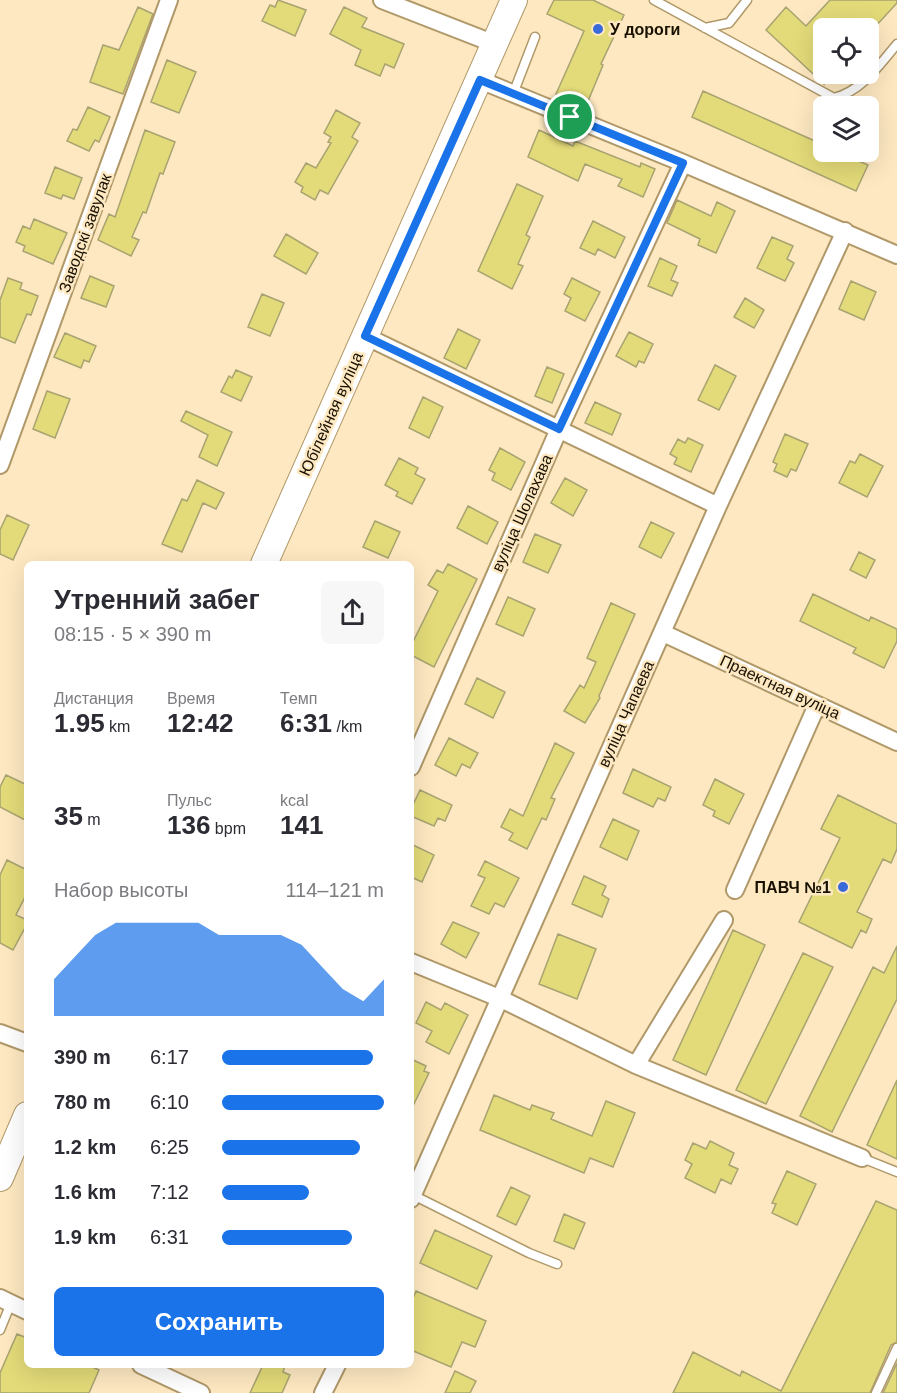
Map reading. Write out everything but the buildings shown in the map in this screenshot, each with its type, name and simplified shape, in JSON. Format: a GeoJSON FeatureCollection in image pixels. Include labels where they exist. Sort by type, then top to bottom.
{"type":"FeatureCollection","features":[{"type":"Feature","properties":{"kind":"main road","name":"Юбілейная вуліца"},"geometry":{"type":"LineString","coordinates":[[265,561],[514,0]]}},
{"type":"Feature","properties":{"kind":"main road"},"geometry":{"type":"LineString","coordinates":[[0,1179],[24,1122]]}},
{"type":"Feature","properties":{"kind":"street","name":"Заводскі завулак"},"geometry":{"type":"LineString","coordinates":[[0,465],[170,0]]}},
{"type":"Feature","properties":{"kind":"street"},"geometry":{"type":"LineString","coordinates":[[382,0],[495,44]]}},
{"type":"Feature","properties":{"kind":"street"},"geometry":{"type":"LineString","coordinates":[[480,80],[683,163],[897,255]]}},
{"type":"Feature","properties":{"kind":"street","name":"вуліца Шолахава"},"geometry":{"type":"LineString","coordinates":[[414,760],[559,429],[683,163]]}},
{"type":"Feature","properties":{"kind":"street","name":"вуліца Чапаева"},"geometry":{"type":"LineString","coordinates":[[414,1192],[718,506],[845,231]]}},
{"type":"Feature","properties":{"kind":"street"},"geometry":{"type":"LineString","coordinates":[[365,336],[718,506]]}},
{"type":"Feature","properties":{"kind":"street","name":"Праектная вуліца"},"geometry":{"type":"LineString","coordinates":[[663,633],[897,742]]}},
{"type":"Feature","properties":{"kind":"street"},"geometry":{"type":"LineString","coordinates":[[735,890],[817,705]]}},
{"type":"Feature","properties":{"kind":"street"},"geometry":{"type":"LineString","coordinates":[[636,1065],[724,920]]}},
{"type":"Feature","properties":{"kind":"street"},"geometry":{"type":"LineString","coordinates":[[414,963],[499,998],[636,1065],[862,1158]]}},
{"type":"Feature","properties":{"kind":"street"},"geometry":{"type":"LineString","coordinates":[[0,1033],[24,1042]]}},
{"type":"Feature","properties":{"kind":"street"},"geometry":{"type":"LineString","coordinates":[[5,1300],[24,1310]]}},
{"type":"Feature","properties":{"kind":"street"},"geometry":{"type":"LineString","coordinates":[[151,1368],[177,1388],[201,1393]]}},
{"type":"Feature","properties":{"kind":"street"},"geometry":{"type":"LineString","coordinates":[[323,1393],[336,1368]]}},
{"type":"Feature","properties":{"kind":"lane"},"geometry":{"type":"LineString","coordinates":[[654,0],[834,98],[848,94],[870,76],[897,44]]}},
{"type":"Feature","properties":{"kind":"lane"},"geometry":{"type":"LineString","coordinates":[[705,28],[729,23],[747,0]]}},
{"type":"Feature","properties":{"kind":"lane"},"geometry":{"type":"LineString","coordinates":[[513,94],[535,37]]}},
{"type":"Feature","properties":{"kind":"lane"},"geometry":{"type":"LineString","coordinates":[[862,1158],[897,1172]]}},
{"type":"Feature","properties":{"kind":"lane"},"geometry":{"type":"LineString","coordinates":[[414,1198],[557,1264]]}},
{"type":"Feature","properties":{"kind":"lane"},"geometry":{"type":"LineString","coordinates":[[0,1330],[5,1300]]}},
{"type":"Feature","properties":{"kind":"lane"},"geometry":{"type":"LineString","coordinates":[[876,1393],[897,1348]]}},
{"type":"Feature","properties":{"kind":"place","name":"У дороги"},"geometry":{"type":"Point","coordinates":[598,29]}},
{"type":"Feature","properties":{"kind":"place","name":"ПАВЧ №1"},"geometry":{"type":"Point","coordinates":[843,887]}},
{"type":"Feature","properties":{"kind":"route"},"geometry":{"type":"LineString","coordinates":[[480,80],[570,117],[683,163],[559,429],[365,336],[480,80]]}}]}
